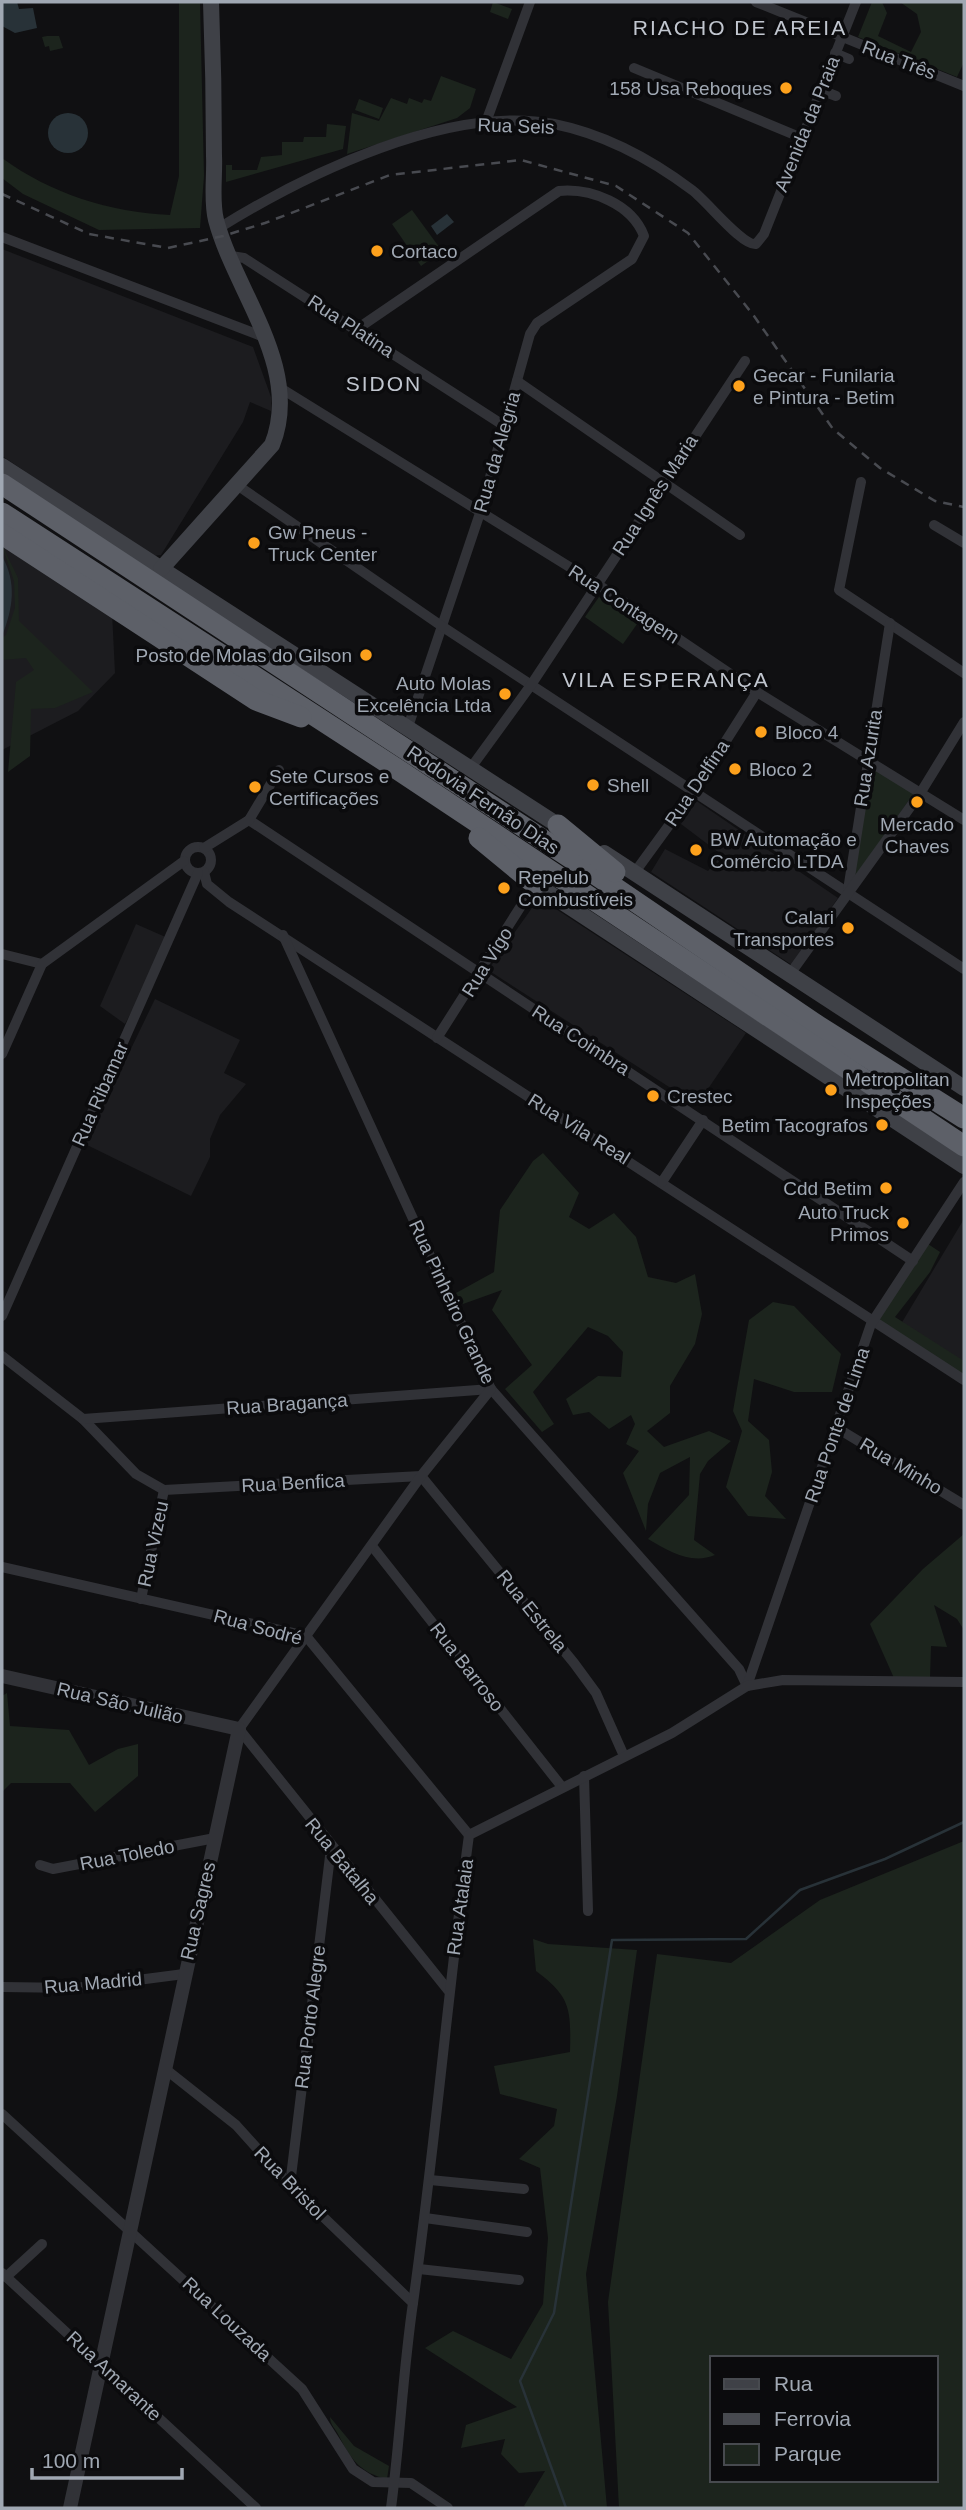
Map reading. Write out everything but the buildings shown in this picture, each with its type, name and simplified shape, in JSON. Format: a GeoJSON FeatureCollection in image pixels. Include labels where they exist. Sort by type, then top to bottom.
{"type":"FeatureCollection","features":[{"type":"Feature","properties":{"kind":"highway","name":"Rodovia Fernão Dias"},"geometry":{"type":"LineString","coordinates":[[2,484],[564,853],[815,1024],[964,1118]]}},
{"type":"Feature","properties":{"kind":"highway","name":"Rodovia Fernão Dias"},"geometry":{"type":"LineString","coordinates":[[2,513],[397,769],[964,1146]]}},
{"type":"Feature","properties":{"kind":"highway"},"geometry":{"type":"LineString","coordinates":[[2,534],[256,700],[283,712],[324,723]]}},
{"type":"Feature","properties":{"kind":"highway"},"geometry":{"type":"LineString","coordinates":[[397,769],[535,884]]}},
{"type":"Feature","properties":{"kind":"highway"},"geometry":{"type":"LineString","coordinates":[[558,825],[648,897],[784,995],[815,1024]]}},
{"type":"Feature","properties":{"kind":"main road"},"geometry":{"type":"LineString","coordinates":[[161,569],[272,446],[279,428],[282,389],[264,337],[215,218],[211,2]]}},
{"type":"Feature","properties":{"kind":"main road","name":"Rodovia Fernão Dias"},"geometry":{"type":"LineString","coordinates":[[2,466],[470,769],[635,872],[964,1088]]}},
{"type":"Feature","properties":{"kind":"main road"},"geometry":{"type":"LineString","coordinates":[[535,884],[964,1166]]}},
{"type":"Feature","properties":{"kind":"street"},"geometry":{"type":"LineString","coordinates":[[486,122],[530,2]]}},
{"type":"Feature","properties":{"kind":"street","name":"Rua Três"},"geometry":{"type":"LineString","coordinates":[[756,2],[964,86]]}},
{"type":"Feature","properties":{"kind":"street","name":"Avenida da Praia"},"geometry":{"type":"LineString","coordinates":[[756,244],[764,234],[856,2]]}},
{"type":"Feature","properties":{"kind":"street"},"geometry":{"type":"LineString","coordinates":[[835,53],[849,59]]}},
{"type":"Feature","properties":{"kind":"street"},"geometry":{"type":"LineString","coordinates":[[634,68],[802,138]]}},
{"type":"Feature","properties":{"kind":"street"},"geometry":{"type":"LineString","coordinates":[[821,90],[836,96]]}},
{"type":"Feature","properties":{"kind":"street","name":"Rua Seis"},"geometry":{"type":"LineString","coordinates":[[219,228],[312,175],[433,131],[486,122],[553,124],[604,139],[649,160],[718,212],[743,240],[756,244]]}},
{"type":"Feature","properties":{"kind":"street","name":"Rua da Alegria"},"geometry":{"type":"LineString","coordinates":[[357,329],[559,191],[574,190],[612,201],[640,224],[645,236],[632,259],[537,324],[530,334],[480,513],[408,727]]}},
{"type":"Feature","properties":{"kind":"street"},"geometry":{"type":"LineString","coordinates":[[2,237],[264,337]]}},
{"type":"Feature","properties":{"kind":"street","name":"Rua Platina"},"geometry":{"type":"LineString","coordinates":[[231,256],[244,258],[503,425]]}},
{"type":"Feature","properties":{"kind":"street","name":"Rua Ignês Maria"},"geometry":{"type":"LineString","coordinates":[[470,769],[531,685],[663,481],[745,361]]}},
{"type":"Feature","properties":{"kind":"street"},"geometry":{"type":"LineString","coordinates":[[517,381],[740,535]]}},
{"type":"Feature","properties":{"kind":"street","name":"Rua Contagem"},"geometry":{"type":"LineString","coordinates":[[282,389],[597,584],[757,692],[964,820]]}},
{"type":"Feature","properties":{"kind":"street"},"geometry":{"type":"LineString","coordinates":[[861,482],[839,590],[964,673]]}},
{"type":"Feature","properties":{"kind":"street"},"geometry":{"type":"LineString","coordinates":[[237,485],[443,627],[964,969]]}},
{"type":"Feature","properties":{"kind":"street"},"geometry":{"type":"LineString","coordinates":[[934,525],[964,543]]}},
{"type":"Feature","properties":{"kind":"street","name":"Rua Azurita"},"geometry":{"type":"LineString","coordinates":[[847,893],[890,624]]}},
{"type":"Feature","properties":{"kind":"street","name":"Rua Delfina"},"geometry":{"type":"LineString","coordinates":[[635,872],[694,791],[757,692]]}},
{"type":"Feature","properties":{"kind":"street"},"geometry":{"type":"LineString","coordinates":[[790,974],[921,792],[964,722]]}},
{"type":"Feature","properties":{"kind":"street"},"geometry":{"type":"LineString","coordinates":[[2,1054],[42,964],[184,861],[189,850],[196,846],[204,848],[249,820],[279,770]]}},
{"type":"Feature","properties":{"kind":"street","name":"Rua Coimbra"},"geometry":{"type":"LineString","coordinates":[[249,820],[913,1261]]}},
{"type":"Feature","properties":{"kind":"street"},"geometry":{"type":"LineString","coordinates":[[184,861],[187,869],[201,873],[211,862],[204,848]]}},
{"type":"Feature","properties":{"kind":"street","name":"Rua Vila Real"},"geometry":{"type":"LineString","coordinates":[[201,873],[211,888],[964,1380]]}},
{"type":"Feature","properties":{"kind":"street","name":"Rua Ribamar"},"geometry":{"type":"LineString","coordinates":[[2,1316],[201,873]]}},
{"type":"Feature","properties":{"kind":"street","name":"Rua Vigo"},"geometry":{"type":"LineString","coordinates":[[438,1038],[481,974],[535,884]]}},
{"type":"Feature","properties":{"kind":"street","name":"Rua Pinheiro Grande"},"geometry":{"type":"LineString","coordinates":[[283,935],[491,1389],[739,1670],[747,1686]]}},
{"type":"Feature","properties":{"kind":"street"},"geometry":{"type":"LineString","coordinates":[[2,954],[42,964]]}},
{"type":"Feature","properties":{"kind":"street"},"geometry":{"type":"LineString","coordinates":[[662,1182],[703,1120]]}},
{"type":"Feature","properties":{"kind":"street","name":"Rua Ponte de Lima"},"geometry":{"type":"LineString","coordinates":[[747,1686],[873,1321],[964,1182]]}},
{"type":"Feature","properties":{"kind":"street"},"geometry":{"type":"LineString","coordinates":[[2,1356],[83,1419],[136,1474],[164,1490]]}},
{"type":"Feature","properties":{"kind":"street","name":"Rua Bragança"},"geometry":{"type":"LineString","coordinates":[[83,1419],[491,1389]]}},
{"type":"Feature","properties":{"kind":"street","name":"Rua Sagres"},"geometry":{"type":"LineString","coordinates":[[70,2508],[239,1729],[421,1476],[491,1389]]}},
{"type":"Feature","properties":{"kind":"street","name":"Rua Minho"},"geometry":{"type":"LineString","coordinates":[[837,1428],[964,1505]]}},
{"type":"Feature","properties":{"kind":"street","name":"Rua Benfica"},"geometry":{"type":"LineString","coordinates":[[164,1490],[421,1476]]}},
{"type":"Feature","properties":{"kind":"street","name":"Rua Estrela"},"geometry":{"type":"LineString","coordinates":[[421,1476],[575,1663],[596,1693],[624,1756]]}},
{"type":"Feature","properties":{"kind":"street","name":"Rua Vizeu"},"geometry":{"type":"LineString","coordinates":[[141,1599],[164,1490]]}},
{"type":"Feature","properties":{"kind":"street","name":"Rua Barroso"},"geometry":{"type":"LineString","coordinates":[[372,1546],[562,1787]]}},
{"type":"Feature","properties":{"kind":"street","name":"Rua Sodré"},"geometry":{"type":"LineString","coordinates":[[2,1567],[306,1636],[469,1835]]}},
{"type":"Feature","properties":{"kind":"street","name":"Rua São Julião"},"geometry":{"type":"LineString","coordinates":[[2,1676],[239,1729]]}},
{"type":"Feature","properties":{"kind":"street","name":"Rua Atalaia"},"geometry":{"type":"LineString","coordinates":[[391,2508],[469,1835],[672,1733],[747,1686],[783,1680],[964,1682]]}},
{"type":"Feature","properties":{"kind":"street","name":"Rua Batalha"},"geometry":{"type":"LineString","coordinates":[[239,1729],[331,1848],[449,1990]]}},
{"type":"Feature","properties":{"kind":"street"},"geometry":{"type":"LineString","coordinates":[[584,1776],[588,1911]]}},
{"type":"Feature","properties":{"kind":"street","name":"Rua Toledo"},"geometry":{"type":"LineString","coordinates":[[40,1865],[53,1869],[215,1838]]}},
{"type":"Feature","properties":{"kind":"street","name":"Rua Porto Alegre"},"geometry":{"type":"LineString","coordinates":[[290,2185],[331,1848]]}},
{"type":"Feature","properties":{"kind":"street","name":"Rua Madrid"},"geometry":{"type":"LineString","coordinates":[[2,1987],[76,1988],[184,1974]]}},
{"type":"Feature","properties":{"kind":"street","name":"Rua Bristol"},"geometry":{"type":"LineString","coordinates":[[164,2068],[236,2125],[290,2185],[413,2303]]}},
{"type":"Feature","properties":{"kind":"street","name":"Rua Louzada"},"geometry":{"type":"LineString","coordinates":[[2,2114],[302,2389],[353,2469],[373,2482],[394,2485],[411,2483],[447,2508]]}},
{"type":"Feature","properties":{"kind":"street"},"geometry":{"type":"LineString","coordinates":[[430,2179],[524,2189]]}},
{"type":"Feature","properties":{"kind":"street"},"geometry":{"type":"LineString","coordinates":[[425,2218],[527,2232]]}},
{"type":"Feature","properties":{"kind":"street"},"geometry":{"type":"LineString","coordinates":[[4,2275],[42,2244]]}},
{"type":"Feature","properties":{"kind":"street"},"geometry":{"type":"LineString","coordinates":[[419,2269],[519,2280]]}},
{"type":"Feature","properties":{"kind":"street","name":"Rua Amarante"},"geometry":{"type":"LineString","coordinates":[[4,2275],[256,2508]]}},
{"type":"Feature","properties":{"kind":"shaded area"},"geometry":{"type":"Polygon","coordinates":[[[2,2],[17,2],[19,9],[33,8],[37,28],[15,33],[2,26],[2,2]]]}},
{"type":"Feature","properties":{"kind":"shaded area"},"geometry":{"type":"Polygon","coordinates":[[[68,113],[82,119],[88,133],[82,147],[68,153],[54,147],[48,133],[54,119],[68,113]]]}},
{"type":"Feature","properties":{"kind":"shaded area"},"geometry":{"type":"Polygon","coordinates":[[[447,214],[454,222],[437,235],[431,226],[447,214]]]}},
{"type":"Feature","properties":{"kind":"shaded area"},"geometry":{"type":"Polygon","coordinates":[[[2,249],[253,347],[271,397],[271,411],[250,402],[243,422],[161,555],[152,556],[2,456],[2,249]]]}},
{"type":"Feature","properties":{"kind":"shaded area"},"geometry":{"type":"Polygon","coordinates":[[[2,539],[112,612],[115,673],[78,711],[2,750],[2,539]]]}},
{"type":"Feature","properties":{"kind":"shaded area"},"geometry":{"type":"Polygon","coordinates":[[[2,556],[10,576],[12,596],[2,636],[2,556]]]}},
{"type":"Feature","properties":{"kind":"shaded area"},"geometry":{"type":"Polygon","coordinates":[[[695,800],[838,898],[792,965],[651,872],[665,849],[708,871],[722,855],[681,824],[695,800]]]}},
{"type":"Feature","properties":{"kind":"shaded area"},"geometry":{"type":"Polygon","coordinates":[[[539,898],[746,1033],[697,1105],[488,970],[539,898]]]}},
{"type":"Feature","properties":{"kind":"shaded area"},"geometry":{"type":"Polygon","coordinates":[[[136,924],[170,939],[125,1024],[100,1006],[136,924]]]}},
{"type":"Feature","properties":{"kind":"shaded area"},"geometry":{"type":"Polygon","coordinates":[[[155,999],[240,1040],[224,1073],[246,1084],[220,1115],[210,1139],[210,1157],[191,1196],[85,1144],[155,999]]]}},
{"type":"Feature","properties":{"kind":"shaded area"},"geometry":{"type":"Polygon","coordinates":[[[964,1219],[964,1371],[898,1329],[964,1219]]]}},
{"type":"Feature","properties":{"kind":"green space"},"geometry":{"type":"Polygon","coordinates":[[[179,2],[200,2],[204,176],[200,228],[99,230],[23,194],[2,178],[2,158],[40,182],[82,199],[125,210],[170,215],[179,176],[179,2]]]}},
{"type":"Feature","properties":{"kind":"green space"},"geometry":{"type":"Polygon","coordinates":[[[493,2],[512,9],[508,19],[490,12],[493,2]]]}},
{"type":"Feature","properties":{"kind":"green space"},"geometry":{"type":"Polygon","coordinates":[[[872,2],[882,2],[887,13],[878,36],[911,52],[921,32],[917,14],[900,2],[964,2],[964,62],[957,77],[858,37],[872,2]]]}},
{"type":"Feature","properties":{"kind":"green space"},"geometry":{"type":"Polygon","coordinates":[[[59,36],[63,48],[50,51],[49,46],[45,47],[42,37],[59,36]]]}},
{"type":"Feature","properties":{"kind":"green space"},"geometry":{"type":"Polygon","coordinates":[[[441,76],[476,89],[470,108],[457,118],[347,154],[352,113],[379,121],[391,98],[407,104],[409,98],[422,103],[424,99],[431,101],[441,76]]]}},
{"type":"Feature","properties":{"kind":"green space"},"geometry":{"type":"Polygon","coordinates":[[[359,99],[383,108],[379,119],[355,110],[359,99]]]}},
{"type":"Feature","properties":{"kind":"green space"},"geometry":{"type":"Polygon","coordinates":[[[327,124],[346,126],[343,149],[226,182],[226,165],[232,165],[232,170],[257,170],[261,157],[282,155],[282,142],[303,142],[304,137],[326,137],[327,124]]]}},
{"type":"Feature","properties":{"kind":"green space"},"geometry":{"type":"Polygon","coordinates":[[[412,210],[442,251],[421,266],[392,224],[412,210]]]}},
{"type":"Feature","properties":{"kind":"green space"},"geometry":{"type":"Polygon","coordinates":[[[2,545],[18,578],[19,621],[93,692],[55,708],[31,709],[30,756],[8,772],[16,682],[34,670],[26,658],[2,660],[2,638],[6,635],[15,608],[14,581],[2,545]]]}},
{"type":"Feature","properties":{"kind":"green space"},"geometry":{"type":"Polygon","coordinates":[[[599,597],[637,624],[623,644],[585,617],[599,597]]]}},
{"type":"Feature","properties":{"kind":"green space"},"geometry":{"type":"Polygon","coordinates":[[[870,763],[914,793],[852,881],[870,763]]]}},
{"type":"Feature","properties":{"kind":"green space"},"geometry":{"type":"Polygon","coordinates":[[[543,1153],[579,1193],[569,1217],[589,1229],[614,1213],[636,1237],[648,1277],[676,1283],[695,1274],[702,1314],[695,1344],[670,1386],[670,1413],[647,1431],[664,1447],[709,1431],[731,1441],[708,1461],[700,1474],[694,1540],[715,1555],[706,1558],[689,1557],[672,1552],[648,1539],[689,1495],[690,1457],[660,1473],[648,1504],[646,1531],[623,1473],[639,1451],[626,1444],[635,1424],[631,1415],[609,1429],[589,1412],[573,1415],[566,1399],[598,1376],[621,1377],[623,1352],[608,1336],[588,1327],[533,1392],[554,1424],[542,1432],[505,1389],[532,1365],[492,1310],[502,1290],[463,1304],[456,1293],[494,1272],[500,1210],[533,1161],[543,1153]]]}},
{"type":"Feature","properties":{"kind":"green space"},"geometry":{"type":"Polygon","coordinates":[[[928,1244],[940,1252],[930,1272],[895,1317],[964,1361],[964,1379],[876,1323],[928,1244]]]}},
{"type":"Feature","properties":{"kind":"green space"},"geometry":{"type":"Polygon","coordinates":[[[773,1302],[794,1306],[841,1354],[832,1392],[794,1392],[754,1379],[748,1421],[769,1440],[772,1472],[765,1496],[786,1519],[748,1516],[726,1487],[742,1431],[733,1411],[749,1320],[773,1302]]]}},
{"type":"Feature","properties":{"kind":"green space"},"geometry":{"type":"Polygon","coordinates":[[[964,1534],[964,1630],[957,1619],[934,1605],[947,1647],[931,1646],[930,1678],[894,1678],[870,1624],[923,1569],[964,1534]]]}},
{"type":"Feature","properties":{"kind":"green space"},"geometry":{"type":"Polygon","coordinates":[[[7,1693],[10,1726],[69,1730],[89,1765],[118,1749],[138,1744],[138,1776],[95,1812],[70,1783],[11,1783],[2,1792],[2,1696],[7,1693]]]}},
{"type":"Feature","properties":{"kind":"green space"},"geometry":{"type":"Polygon","coordinates":[[[964,1841],[964,2508],[619,2508],[608,2302],[657,1954],[731,1963],[820,1900],[964,1841]]]}},
{"type":"Feature","properties":{"kind":"green space"},"geometry":{"type":"Polygon","coordinates":[[[533,1939],[548,1944],[637,1950],[617,2096],[586,2274],[607,2508],[524,2506],[545,2471],[519,2473],[501,2454],[505,2439],[461,2448],[466,2425],[517,2407],[425,2348],[453,2331],[511,2359],[543,2304],[548,2238],[540,2168],[519,2159],[554,2126],[557,2109],[500,2094],[494,2066],[570,2052],[569,2014],[556,1989],[536,1971],[533,1939]]]}},
{"type":"Feature","properties":{"kind":"green space"},"geometry":{"type":"Polygon","coordinates":[[[330,2417],[354,2446],[389,2466],[387,2479],[370,2473],[353,2459],[330,2417]]]}},
{"type":"Feature","properties":{"kind":"waterway"},"geometry":{"type":"LineString","coordinates":[[566,2508],[520,2381],[554,2313],[612,1940],[746,1939],[800,1890],[885,1859],[964,1822]]}},
{"type":"Feature","properties":{"kind":"railway"},"geometry":{"type":"LineString","coordinates":[[2,194],[89,234],[168,248],[223,236],[265,223],[390,175],[521,160],[616,186],[688,233],[754,316],[833,429],[880,468],[935,501],[964,507]]}},
{"type":"Feature","properties":{"kind":"place","name":"158 Usa Reboques"},"geometry":{"type":"Point","coordinates":[786,88]}},
{"type":"Feature","properties":{"kind":"place","name":"Cortaco"},"geometry":{"type":"Point","coordinates":[377,251]}},
{"type":"Feature","properties":{"kind":"place","name":"Gecar - Funilaria e Pintura - Betim"},"geometry":{"type":"Point","coordinates":[739,386]}},
{"type":"Feature","properties":{"kind":"place","name":"Gw Pneus - Truck Center"},"geometry":{"type":"Point","coordinates":[254,543]}},
{"type":"Feature","properties":{"kind":"place","name":"Posto de Molas do Gilson"},"geometry":{"type":"Point","coordinates":[366,655]}},
{"type":"Feature","properties":{"kind":"place","name":"Auto Molas Excelência Ltda"},"geometry":{"type":"Point","coordinates":[505,694]}},
{"type":"Feature","properties":{"kind":"place","name":"Bloco 4"},"geometry":{"type":"Point","coordinates":[761,732]}},
{"type":"Feature","properties":{"kind":"place","name":"Bloco 2"},"geometry":{"type":"Point","coordinates":[735,769]}},
{"type":"Feature","properties":{"kind":"place","name":"Shell"},"geometry":{"type":"Point","coordinates":[593,785]}},
{"type":"Feature","properties":{"kind":"place","name":"Sete Cursos e Certificações"},"geometry":{"type":"Point","coordinates":[255,787]}},
{"type":"Feature","properties":{"kind":"place","name":"Mercado Chaves"},"geometry":{"type":"Point","coordinates":[917,802]}},
{"type":"Feature","properties":{"kind":"place","name":"BW Automação e Comércio LTDA"},"geometry":{"type":"Point","coordinates":[696,850]}},
{"type":"Feature","properties":{"kind":"place","name":"Repelub Combustíveis"},"geometry":{"type":"Point","coordinates":[504,888]}},
{"type":"Feature","properties":{"kind":"place","name":"Calari Transportes"},"geometry":{"type":"Point","coordinates":[848,928]}},
{"type":"Feature","properties":{"kind":"place","name":"Metropolitan Inspeções"},"geometry":{"type":"Point","coordinates":[831,1090]}},
{"type":"Feature","properties":{"kind":"place","name":"Crestec"},"geometry":{"type":"Point","coordinates":[653,1096]}},
{"type":"Feature","properties":{"kind":"place","name":"Betim Tacografos"},"geometry":{"type":"Point","coordinates":[882,1125]}},
{"type":"Feature","properties":{"kind":"place","name":"Cdd Betim"},"geometry":{"type":"Point","coordinates":[886,1188]}},
{"type":"Feature","properties":{"kind":"place","name":"Auto Truck Primos"},"geometry":{"type":"Point","coordinates":[903,1223]}},
{"type":"Feature","properties":{"kind":"district","name":"RIACHO DE AREIA"},"geometry":{"type":"Point","coordinates":[740,27]}},
{"type":"Feature","properties":{"kind":"district","name":"SIDON"},"geometry":{"type":"Point","coordinates":[384,383]}},
{"type":"Feature","properties":{"kind":"district","name":"VILA ESPERANÇA"},"geometry":{"type":"Point","coordinates":[666,679]}}]}
